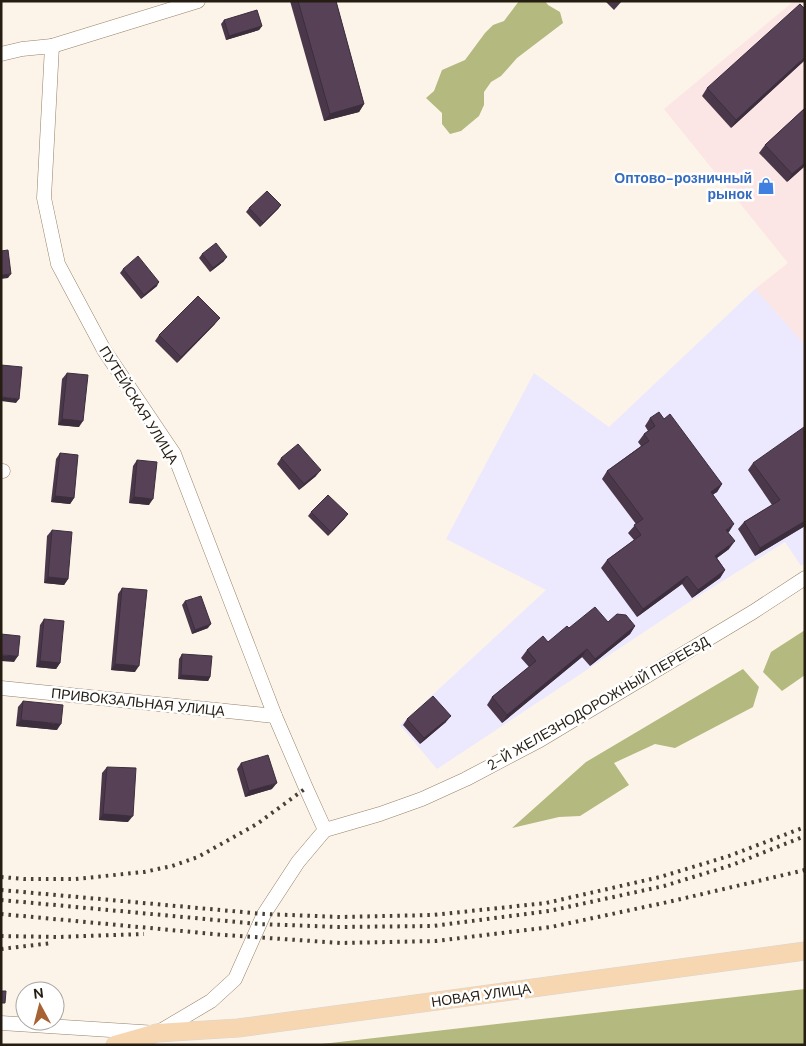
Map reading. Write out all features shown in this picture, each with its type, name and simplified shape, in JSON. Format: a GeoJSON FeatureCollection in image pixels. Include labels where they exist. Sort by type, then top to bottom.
{"type":"FeatureCollection","features":[{"type":"Feature","properties":{"kind":"main road","name":"НОВАЯ УЛИЦА"},"geometry":{"type":"LineString","coordinates":[[115,1045],[157,1033],[238,1028],[805,951]]}},
{"type":"Feature","properties":{"kind":"street"},"geometry":{"type":"LineString","coordinates":[[1,54],[22,49],[52,46],[198,1]]}},
{"type":"Feature","properties":{"kind":"street","name":"ПУТЕЙСКАЯ УЛИЦА"},"geometry":{"type":"LineString","coordinates":[[52,46],[44,198],[58,264],[104,350],[174,454],[275,716],[325,830]]}},
{"type":"Feature","properties":{"kind":"street","name":"2-Й ЖЕЛЕЗНОДОРОЖНЫЙ ПЕРЕЕЗД"},"geometry":{"type":"LineString","coordinates":[[325,830],[380,814],[422,799],[466,779],[540,740],[753,612],[805,578]]}},
{"type":"Feature","properties":{"kind":"street","name":"ПРИВОКЗАЛЬНАЯ УЛИЦА"},"geometry":{"type":"LineString","coordinates":[[1,688],[275,716]]}},
{"type":"Feature","properties":{"kind":"street"},"geometry":{"type":"LineString","coordinates":[[1,1023],[157,1033],[210,1001],[235,979],[264,914],[298,862],[325,830]]}},
{"type":"Feature","properties":{"kind":"shaded area","name":"Оптово-розничный рынок"},"geometry":{"type":"Polygon","coordinates":[[[794,1],[805,1],[805,345],[755,289],[788,263],[664,109],[794,1]]]}},
{"type":"Feature","properties":{"kind":"shaded area"},"geometry":{"type":"Polygon","coordinates":[[[755,289],[805,345],[805,563],[801,566],[785,542],[697,597],[437,769],[400,725],[546,590],[446,539],[534,373],[609,427],[755,289]]]}},
{"type":"Feature","properties":{"kind":"green space"},"geometry":{"type":"Polygon","coordinates":[[[519,1],[545,1],[560,12],[563,23],[517,58],[501,76],[491,82],[484,92],[484,105],[479,116],[461,131],[450,134],[442,124],[442,113],[426,98],[434,91],[442,70],[465,60],[485,33],[493,25],[504,21],[519,1]]]}},
{"type":"Feature","properties":{"kind":"green space"},"geometry":{"type":"Polygon","coordinates":[[[805,630],[805,675],[782,691],[763,672],[771,652],[805,630]]]}},
{"type":"Feature","properties":{"kind":"green space"},"geometry":{"type":"Polygon","coordinates":[[[743,669],[759,687],[753,707],[675,748],[655,744],[614,763],[629,785],[580,816],[559,817],[512,828],[586,762],[743,669]]]}},
{"type":"Feature","properties":{"kind":"green space"},"geometry":{"type":"Polygon","coordinates":[[[805,989],[805,1045],[313,1045],[805,989]]]}},
{"type":"Feature","properties":{"kind":"building"},"geometry":{"type":"Polygon","coordinates":[[[298,1],[336,1],[364,104],[330,114],[298,1]]]}},
{"type":"Feature","properties":{"kind":"building"},"geometry":{"type":"Polygon","coordinates":[[[800,4],[805,9],[805,57],[736,120],[707,88],[800,4]]]}},
{"type":"Feature","properties":{"kind":"building"},"geometry":{"type":"Polygon","coordinates":[[[257,10],[262,26],[229,36],[224,20],[257,10]]]}},
{"type":"Feature","properties":{"kind":"building"},"geometry":{"type":"Polygon","coordinates":[[[805,108],[805,163],[792,174],[765,145],[805,108]]]}},
{"type":"Feature","properties":{"kind":"building"},"geometry":{"type":"Polygon","coordinates":[[[267,191],[281,205],[263,223],[249,208],[267,191]]]}},
{"type":"Feature","properties":{"kind":"building"},"geometry":{"type":"Polygon","coordinates":[[[216,243],[227,257],[213,268],[202,254],[216,243]]]}},
{"type":"Feature","properties":{"kind":"building"},"geometry":{"type":"Polygon","coordinates":[[[8,250],[11,274],[1,275],[1,251],[8,250]]]}},
{"type":"Feature","properties":{"kind":"building"},"geometry":{"type":"Polygon","coordinates":[[[138,256],[159,282],[144,295],[123,269],[138,256]]]}},
{"type":"Feature","properties":{"kind":"building"},"geometry":{"type":"Polygon","coordinates":[[[198,296],[220,318],[181,357],[159,335],[198,296]]]}},
{"type":"Feature","properties":{"kind":"building"},"geometry":{"type":"Polygon","coordinates":[[[1,365],[22,367],[19,399],[1,397],[1,365]]]}},
{"type":"Feature","properties":{"kind":"building"},"geometry":{"type":"Polygon","coordinates":[[[67,373],[88,375],[83,421],[62,419],[67,373]]]}},
{"type":"Feature","properties":{"kind":"building"},"geometry":{"type":"Polygon","coordinates":[[[659,412],[664,419],[670,414],[722,484],[711,492],[734,524],[726,530],[735,541],[715,556],[725,570],[698,590],[687,576],[643,609],[607,560],[641,535],[634,525],[643,519],[607,471],[649,441],[644,434],[655,426],[650,418],[659,412]]]}},
{"type":"Feature","properties":{"kind":"building"},"geometry":{"type":"Polygon","coordinates":[[[804,427],[805,521],[760,548],[744,522],[780,500],[753,463],[804,427]]]}},
{"type":"Feature","properties":{"kind":"building"},"geometry":{"type":"Polygon","coordinates":[[[298,444],[321,470],[304,484],[281,458],[298,444]]]}},
{"type":"Feature","properties":{"kind":"building"},"geometry":{"type":"Polygon","coordinates":[[[60,453],[78,455],[74,498],[55,496],[60,453]]]}},
{"type":"Feature","properties":{"kind":"building"},"geometry":{"type":"Polygon","coordinates":[[[137,460],[157,462],[153,499],[134,497],[137,460]]]}},
{"type":"Feature","properties":{"kind":"building"},"geometry":{"type":"Polygon","coordinates":[[[328,495],[348,514],[331,532],[311,512],[328,495]]]}},
{"type":"Feature","properties":{"kind":"building"},"geometry":{"type":"Polygon","coordinates":[[[52,530],[72,532],[68,579],[48,577],[52,530]]]}},
{"type":"Feature","properties":{"kind":"building"},"geometry":{"type":"Polygon","coordinates":[[[122,588],[147,590],[139,666],[115,664],[122,588]]]}},
{"type":"Feature","properties":{"kind":"building"},"geometry":{"type":"Polygon","coordinates":[[[201,596],[211,624],[195,630],[185,601],[201,596]]]}},
{"type":"Feature","properties":{"kind":"building"},"geometry":{"type":"Polygon","coordinates":[[[595,607],[608,622],[617,614],[626,615],[635,626],[595,659],[587,649],[507,715],[492,697],[536,661],[527,650],[543,636],[548,642],[595,607]]]}},
{"type":"Feature","properties":{"kind":"building"},"geometry":{"type":"Polygon","coordinates":[[[44,619],[64,621],[60,663],[40,661],[44,619]]]}},
{"type":"Feature","properties":{"kind":"building"},"geometry":{"type":"Polygon","coordinates":[[[1,634],[20,636],[18,656],[1,655],[1,634]]]}},
{"type":"Feature","properties":{"kind":"building"},"geometry":{"type":"Polygon","coordinates":[[[182,654],[212,656],[210,677],[181,675],[182,654]]]}},
{"type":"Feature","properties":{"kind":"building"},"geometry":{"type":"Polygon","coordinates":[[[433,696],[451,716],[424,738],[407,719],[433,696]]]}},
{"type":"Feature","properties":{"kind":"building"},"geometry":{"type":"Polygon","coordinates":[[[23,701],[63,705],[61,724],[21,720],[23,701]]]}},
{"type":"Feature","properties":{"kind":"building"},"geometry":{"type":"Polygon","coordinates":[[[268,755],[277,783],[249,791],[241,763],[268,755]]]}},
{"type":"Feature","properties":{"kind":"building"},"geometry":{"type":"Polygon","coordinates":[[[107,767],[136,768],[133,816],[103,814],[107,767]]]}},
{"type":"Feature","properties":{"kind":"building"},"geometry":{"type":"Polygon","coordinates":[[[1,991],[6,991],[5,1003],[1,1003],[1,991]]]}},
{"type":"Feature","properties":{"kind":"railway"},"geometry":{"type":"LineString","coordinates":[[1,877],[75,879],[144,872],[172,866],[198,857],[257,824],[306,788]]}},
{"type":"Feature","properties":{"kind":"railway"},"geometry":{"type":"LineString","coordinates":[[1,890],[264,914],[340,917],[433,915],[546,903],[660,877],[729,856],[805,827]]}},
{"type":"Feature","properties":{"kind":"railway"},"geometry":{"type":"LineString","coordinates":[[1,900],[259,924],[339,927],[433,926],[549,911],[664,886],[732,865],[805,836]]}},
{"type":"Feature","properties":{"kind":"railway"},"geometry":{"type":"LineString","coordinates":[[1,914],[224,935],[341,943],[436,941],[551,927],[805,870]]}},
{"type":"Feature","properties":{"kind":"railway"},"geometry":{"type":"LineString","coordinates":[[1,936],[58,937],[144,934]]}},
{"type":"Feature","properties":{"kind":"railway"},"geometry":{"type":"LineString","coordinates":[[1,949],[52,943]]}},
{"type":"Feature","properties":{"kind":"place","name":"Оптово-розничный рынок"},"geometry":{"type":"Point","coordinates":[766,186]}}]}
